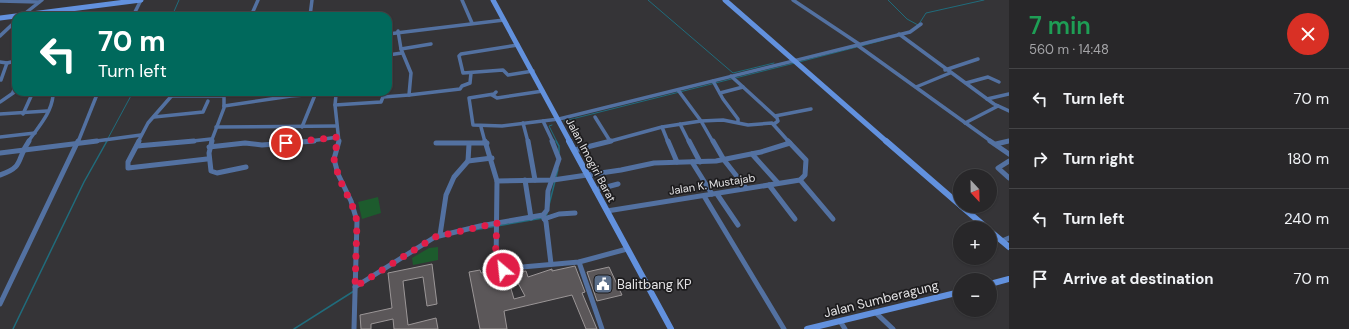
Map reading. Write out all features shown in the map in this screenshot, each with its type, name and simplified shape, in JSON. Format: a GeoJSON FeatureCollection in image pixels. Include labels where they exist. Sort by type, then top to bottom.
{"type":"FeatureCollection","features":[{"type":"Feature","properties":{"kind":"main road"},"geometry":{"type":"LineString","coordinates":[[47,12],[141,0]]}},
{"type":"Feature","properties":{"kind":"main road","name":"Jalan Imogiri Barat"},"geometry":{"type":"LineString","coordinates":[[494,0],[559,119],[606,211],[671,329]]}},
{"type":"Feature","properties":{"kind":"main road"},"geometry":{"type":"LineString","coordinates":[[725,0],[953,199]]}},
{"type":"Feature","properties":{"kind":"main road"},"geometry":{"type":"LineString","coordinates":[[0,18],[12,16]]}},
{"type":"Feature","properties":{"kind":"main road"},"geometry":{"type":"LineString","coordinates":[[969,213],[978,221]]}},
{"type":"Feature","properties":{"kind":"main road"},"geometry":{"type":"LineString","coordinates":[[997,237],[1009,247]]}},
{"type":"Feature","properties":{"kind":"main road"},"geometry":{"type":"LineString","coordinates":[[997,282],[1009,279]]}},
{"type":"Feature","properties":{"kind":"main road","name":"Jalan Sumberagung"},"geometry":{"type":"LineString","coordinates":[[807,329],[953,294]]}},
{"type":"Feature","properties":{"kind":"street"},"geometry":{"type":"LineString","coordinates":[[135,12],[141,0]]}},
{"type":"Feature","properties":{"kind":"street"},"geometry":{"type":"LineString","coordinates":[[253,12],[258,0]]}},
{"type":"Feature","properties":{"kind":"street"},"geometry":{"type":"LineString","coordinates":[[310,12],[312,0]]}},
{"type":"Feature","properties":{"kind":"street"},"geometry":{"type":"LineString","coordinates":[[462,0],[472,23]]}},
{"type":"Feature","properties":{"kind":"street"},"geometry":{"type":"LineString","coordinates":[[793,0],[1009,154]]}},
{"type":"Feature","properties":{"kind":"street"},"geometry":{"type":"LineString","coordinates":[[0,1],[40,1]]}},
{"type":"Feature","properties":{"kind":"street"},"geometry":{"type":"LineString","coordinates":[[27,12],[40,1]]}},
{"type":"Feature","properties":{"kind":"street"},"geometry":{"type":"LineString","coordinates":[[392,33],[504,20]]}},
{"type":"Feature","properties":{"kind":"street"},"geometry":{"type":"LineString","coordinates":[[543,91],[497,98],[494,93],[469,98],[472,124],[481,127],[523,124],[559,119],[680,92],[715,82],[797,63],[900,35],[912,31],[921,24]]}},
{"type":"Feature","properties":{"kind":"street"},"geometry":{"type":"LineString","coordinates":[[0,36],[12,25]]}},
{"type":"Feature","properties":{"kind":"street"},"geometry":{"type":"LineString","coordinates":[[398,31],[402,51],[411,74],[409,95]]}},
{"type":"Feature","properties":{"kind":"street"},"geometry":{"type":"LineString","coordinates":[[900,35],[945,70],[966,83],[987,99],[1009,111]]}},
{"type":"Feature","properties":{"kind":"street"},"geometry":{"type":"LineString","coordinates":[[392,54],[430,44]]}},
{"type":"Feature","properties":{"kind":"street"},"geometry":{"type":"LineString","coordinates":[[518,45],[461,54],[459,56],[463,73],[504,70],[508,75],[532,71]]}},
{"type":"Feature","properties":{"kind":"street"},"geometry":{"type":"LineString","coordinates":[[945,70],[978,59]]}},
{"type":"Feature","properties":{"kind":"street"},"geometry":{"type":"LineString","coordinates":[[0,62],[12,62]]}},
{"type":"Feature","properties":{"kind":"street"},"geometry":{"type":"LineString","coordinates":[[1,80],[7,63]]}},
{"type":"Feature","properties":{"kind":"street"},"geometry":{"type":"LineString","coordinates":[[335,105],[381,102],[383,97],[460,89],[462,86],[469,84],[471,73]]}},
{"type":"Feature","properties":{"kind":"street"},"geometry":{"type":"LineString","coordinates":[[916,87],[950,73]]}},
{"type":"Feature","properties":{"kind":"street"},"geometry":{"type":"LineString","coordinates":[[966,83],[988,77],[999,82]]}},
{"type":"Feature","properties":{"kind":"street"},"geometry":{"type":"LineString","coordinates":[[733,78],[775,116],[778,120],[774,124]]}},
{"type":"Feature","properties":{"kind":"street"},"geometry":{"type":"LineString","coordinates":[[715,82],[720,93],[738,119],[738,122]]}},
{"type":"Feature","properties":{"kind":"street"},"geometry":{"type":"LineString","coordinates":[[720,93],[743,87]]}},
{"type":"Feature","properties":{"kind":"street"},"geometry":{"type":"LineString","coordinates":[[680,92],[701,121],[724,160],[746,188]]}},
{"type":"Feature","properties":{"kind":"street"},"geometry":{"type":"LineString","coordinates":[[1,103],[12,94]]}},
{"type":"Feature","properties":{"kind":"street"},"geometry":{"type":"LineString","coordinates":[[987,99],[1009,94]]}},
{"type":"Feature","properties":{"kind":"street"},"geometry":{"type":"LineString","coordinates":[[23,114],[31,96]]}},
{"type":"Feature","properties":{"kind":"street"},"geometry":{"type":"LineString","coordinates":[[0,175],[12,171],[17,167],[22,150],[35,133],[54,98],[50,96]]}},
{"type":"Feature","properties":{"kind":"street"},"geometry":{"type":"LineString","coordinates":[[0,304],[77,143],[96,96]]}},
{"type":"Feature","properties":{"kind":"street"},"geometry":{"type":"LineString","coordinates":[[171,96],[148,123],[128,162],[128,168],[207,159]]}},
{"type":"Feature","properties":{"kind":"street"},"geometry":{"type":"LineString","coordinates":[[223,96],[224,106],[211,139],[207,159],[213,173],[246,167]]}},
{"type":"Feature","properties":{"kind":"street"},"geometry":{"type":"LineString","coordinates":[[224,106],[290,96]]}},
{"type":"Feature","properties":{"kind":"street"},"geometry":{"type":"LineString","coordinates":[[302,127],[315,96]]}},
{"type":"Feature","properties":{"kind":"street"},"geometry":{"type":"LineString","coordinates":[[335,96],[338,137],[334,159],[344,190],[351,201],[357,221],[354,329]]}},
{"type":"Feature","properties":{"kind":"street"},"geometry":{"type":"LineString","coordinates":[[154,116],[204,112],[208,101]]}},
{"type":"Feature","properties":{"kind":"street"},"geometry":{"type":"LineString","coordinates":[[965,123],[998,106]]}},
{"type":"Feature","properties":{"kind":"street"},"geometry":{"type":"LineString","coordinates":[[775,116],[811,109]]}},
{"type":"Feature","properties":{"kind":"street"},"geometry":{"type":"LineString","coordinates":[[0,114],[23,114],[47,111]]}},
{"type":"Feature","properties":{"kind":"street"},"geometry":{"type":"LineString","coordinates":[[595,116],[610,141]]}},
{"type":"Feature","properties":{"kind":"street"},"geometry":{"type":"LineString","coordinates":[[575,150],[662,127],[680,124],[718,120],[746,124],[769,122],[774,124],[804,157],[806,162],[805,175],[800,180],[833,220]]}},
{"type":"Feature","properties":{"kind":"street"},"geometry":{"type":"LineString","coordinates":[[542,121],[558,155],[558,165],[555,179],[548,191],[548,210],[544,217]]}},
{"type":"Feature","properties":{"kind":"street"},"geometry":{"type":"LineString","coordinates":[[523,124],[530,149],[535,180]]}},
{"type":"Feature","properties":{"kind":"street"},"geometry":{"type":"LineString","coordinates":[[680,124],[700,162]]}},
{"type":"Feature","properties":{"kind":"street"},"geometry":{"type":"LineString","coordinates":[[216,127],[337,126]]}},
{"type":"Feature","properties":{"kind":"street"},"geometry":{"type":"LineString","coordinates":[[481,127],[498,181],[496,267],[503,270],[579,262],[628,249]]}},
{"type":"Feature","properties":{"kind":"street"},"geometry":{"type":"LineString","coordinates":[[662,127],[677,162]]}},
{"type":"Feature","properties":{"kind":"street"},"geometry":{"type":"LineString","coordinates":[[0,137],[35,133]]}},
{"type":"Feature","properties":{"kind":"street"},"geometry":{"type":"LineString","coordinates":[[0,152],[141,135]]}},
{"type":"Feature","properties":{"kind":"street"},"geometry":{"type":"LineString","coordinates":[[209,147],[245,143],[262,145],[290,143],[338,137]]}},
{"type":"Feature","properties":{"kind":"street"},"geometry":{"type":"LineString","coordinates":[[137,146],[211,139]]}},
{"type":"Feature","properties":{"kind":"street"},"geometry":{"type":"LineString","coordinates":[[996,144],[1009,141]]}},
{"type":"Feature","properties":{"kind":"street"},"geometry":{"type":"LineString","coordinates":[[436,143],[487,143]]}},
{"type":"Feature","properties":{"kind":"street"},"geometry":{"type":"LineString","coordinates":[[498,181],[555,179],[621,170],[654,163],[724,160],[790,143]]}},
{"type":"Feature","properties":{"kind":"street"},"geometry":{"type":"LineString","coordinates":[[468,161],[469,144]]}},
{"type":"Feature","properties":{"kind":"street"},"geometry":{"type":"LineString","coordinates":[[752,154],[778,183]]}},
{"type":"Feature","properties":{"kind":"street"},"geometry":{"type":"LineString","coordinates":[[440,236],[444,197],[457,170],[468,161],[492,158]]}},
{"type":"Feature","properties":{"kind":"street"},"geometry":{"type":"LineString","coordinates":[[1009,161],[998,168],[1009,178]]}},
{"type":"Feature","properties":{"kind":"street"},"geometry":{"type":"LineString","coordinates":[[692,162],[738,225]]}},
{"type":"Feature","properties":{"kind":"street"},"geometry":{"type":"LineString","coordinates":[[525,180],[531,218]]}},
{"type":"Feature","properties":{"kind":"street","name":"Jalan K. Mustajab"},"geometry":{"type":"LineString","coordinates":[[606,211],[800,180]]}},
{"type":"Feature","properties":{"kind":"street"},"geometry":{"type":"LineString","coordinates":[[595,190],[618,184]]}},
{"type":"Feature","properties":{"kind":"street"},"geometry":{"type":"LineString","coordinates":[[769,185],[795,219]]}},
{"type":"Feature","properties":{"kind":"street"},"geometry":{"type":"LineString","coordinates":[[704,196],[784,329]]}},
{"type":"Feature","properties":{"kind":"street"},"geometry":{"type":"LineString","coordinates":[[355,289],[440,236],[497,226],[531,218],[575,213]]}},
{"type":"Feature","properties":{"kind":"street"},"geometry":{"type":"LineString","coordinates":[[544,217],[546,222],[551,264]]}},
{"type":"Feature","properties":{"kind":"street"},"geometry":{"type":"LineString","coordinates":[[1002,241],[1009,238]]}},
{"type":"Feature","properties":{"kind":"street"},"geometry":{"type":"LineString","coordinates":[[579,262],[602,329]]}},
{"type":"Feature","properties":{"kind":"street"},"geometry":{"type":"LineString","coordinates":[[876,313],[893,329]]}},
{"type":"Feature","properties":{"kind":"street"},"geometry":{"type":"LineString","coordinates":[[840,321],[845,329]]}},
{"type":"Feature","properties":{"kind":"green space"},"geometry":{"type":"Polygon","coordinates":[[[378,197],[381,213],[362,219],[358,202],[378,197]]]}},
{"type":"Feature","properties":{"kind":"green space"},"geometry":{"type":"Polygon","coordinates":[[[438,247],[438,260],[413,265],[412,258],[429,248],[438,247]]]}},
{"type":"Feature","properties":{"kind":"building"},"geometry":{"type":"Polygon","coordinates":[[[432,264],[437,304],[427,306],[423,277],[403,281],[408,325],[436,318],[438,329],[394,329],[393,319],[371,324],[371,329],[361,329],[360,315],[392,308],[388,273],[432,264]]]}},
{"type":"Feature","properties":{"kind":"building"},"geometry":{"type":"Polygon","coordinates":[[[575,266],[585,292],[582,293],[597,329],[586,329],[572,295],[504,311],[507,329],[480,329],[469,272],[480,270],[481,273],[493,271],[494,276],[526,271],[528,277],[552,269],[552,271],[575,266]],[[517,281],[509,282],[514,299],[525,296],[517,281]]]}},
{"type":"Feature","properties":{"kind":"building","name":"Balitbang KP"},"geometry":{"type":"Polygon","coordinates":[[[609,267],[622,295],[597,301],[587,272],[609,267]]]}},
{"type":"Feature","properties":{"kind":"waterway"},"geometry":{"type":"LineString","coordinates":[[174,12],[179,0]]}},
{"type":"Feature","properties":{"kind":"waterway"},"geometry":{"type":"LineString","coordinates":[[648,0],[733,73],[774,63]]}},
{"type":"Feature","properties":{"kind":"waterway"},"geometry":{"type":"LineString","coordinates":[[888,0],[907,19],[918,25]]}},
{"type":"Feature","properties":{"kind":"waterway"},"geometry":{"type":"LineString","coordinates":[[919,24],[926,13],[984,0]]}},
{"type":"Feature","properties":{"kind":"waterway"},"geometry":{"type":"LineString","coordinates":[[861,46],[884,40]]}},
{"type":"Feature","properties":{"kind":"waterway"},"geometry":{"type":"LineString","coordinates":[[799,62],[857,47]]}},
{"type":"Feature","properties":{"kind":"waterway"},"geometry":{"type":"LineString","coordinates":[[564,121],[795,63]]}},
{"type":"Feature","properties":{"kind":"waterway"},"geometry":{"type":"LineString","coordinates":[[106,142],[131,96]]}},
{"type":"Feature","properties":{"kind":"waterway"},"geometry":{"type":"LineString","coordinates":[[552,125],[549,126],[557,142]]}},
{"type":"Feature","properties":{"kind":"waterway"},"geometry":{"type":"LineString","coordinates":[[13,329],[84,182],[107,141]]}},
{"type":"Feature","properties":{"kind":"waterway"},"geometry":{"type":"LineString","coordinates":[[556,141],[559,146],[559,153]]}},
{"type":"Feature","properties":{"kind":"waterway"},"geometry":{"type":"LineString","coordinates":[[546,217],[558,169]]}},
{"type":"Feature","properties":{"kind":"waterway"},"geometry":{"type":"LineString","coordinates":[[474,230],[543,218]]}},
{"type":"Feature","properties":{"kind":"waterway"},"geometry":{"type":"LineString","coordinates":[[294,329],[354,291]]}},
{"type":"Feature","properties":{"kind":"place","name":"Balitbang KP"},"geometry":{"type":"Point","coordinates":[603,284]}},
{"type":"Feature","properties":{"kind":"route"},"geometry":{"type":"LineString","coordinates":[[286,143],[338,137],[334,159],[336,168],[344,190],[351,201],[357,221],[355,287],[435,237],[497,223],[495,263],[496,267],[503,270]]}}]}
